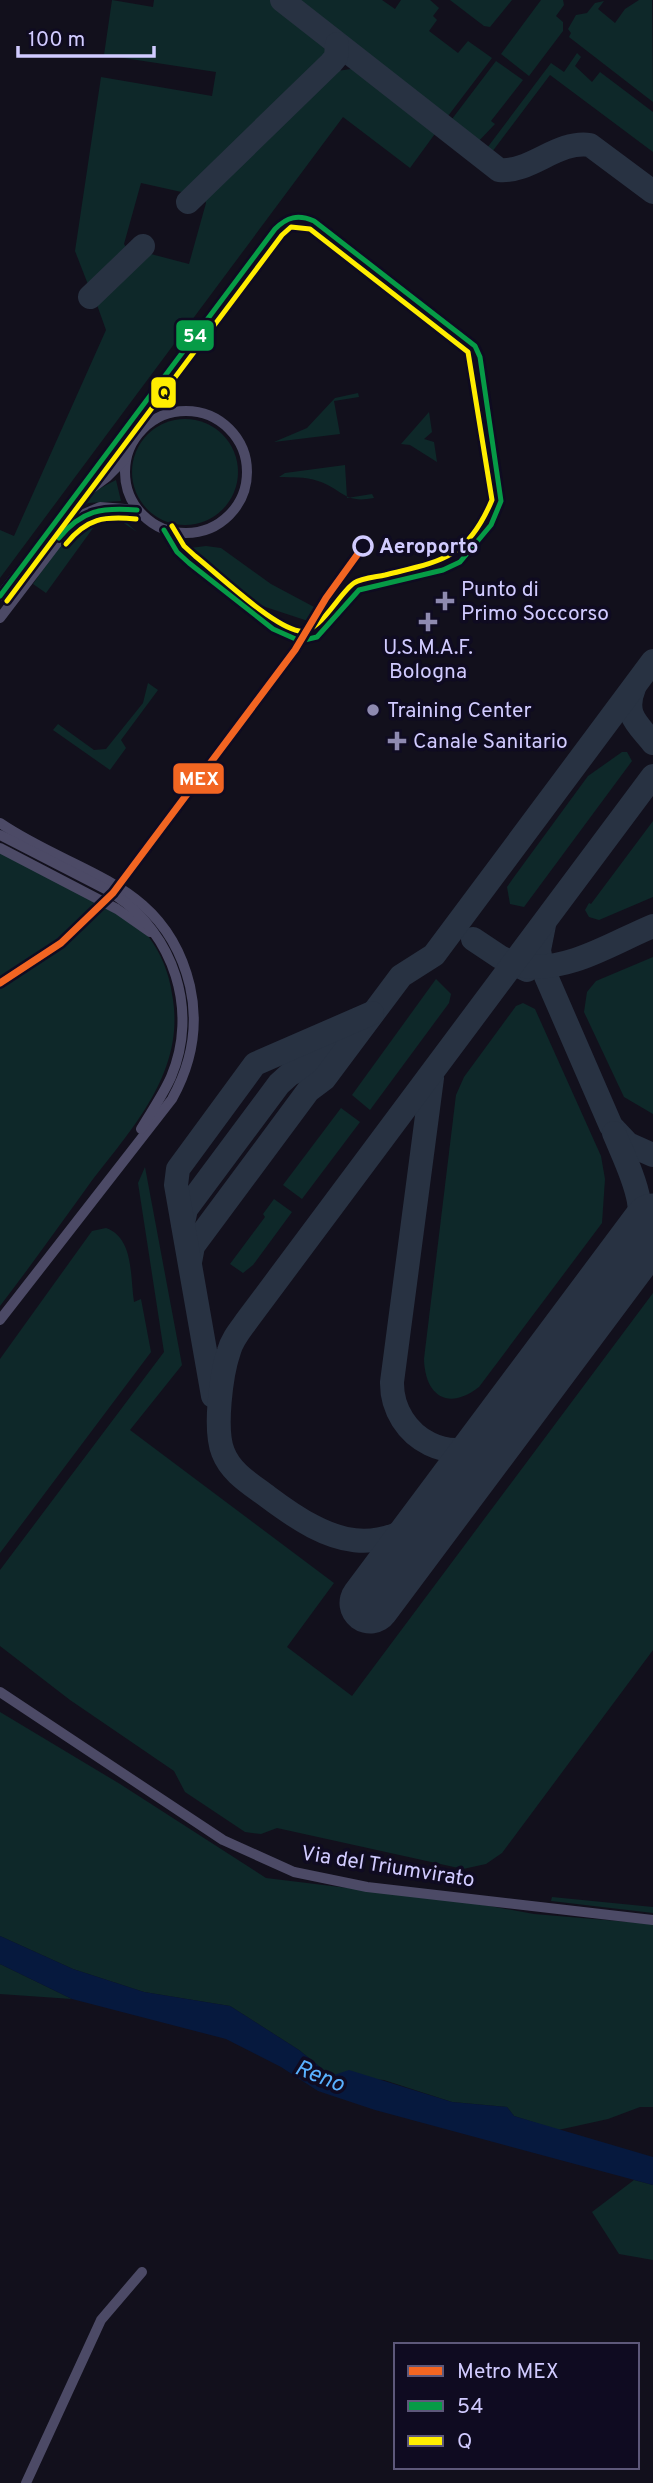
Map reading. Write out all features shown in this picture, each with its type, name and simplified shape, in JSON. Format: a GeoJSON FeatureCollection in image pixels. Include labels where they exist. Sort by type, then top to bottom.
{"type":"FeatureCollection","features":[{"type":"Feature","properties":{"kind":"street"},"geometry":{"type":"LineString","coordinates":[[0,596],[72,503],[117,468],[127,456],[138,434],[150,422],[173,412],[204,414],[224,424],[239,442],[246,459],[247,477],[241,499],[226,519],[208,530],[187,534],[172,532],[151,523],[137,510],[127,488],[127,456]]}},
{"type":"Feature","properties":{"kind":"street"},"geometry":{"type":"LineString","coordinates":[[0,618],[77,517],[100,507],[137,510]]}},
{"type":"Feature","properties":{"kind":"street"},"geometry":{"type":"LineString","coordinates":[[0,823],[137,899],[163,926],[182,958],[195,1016],[192,1050],[172,1098],[123,1157],[0,1320]]}},
{"type":"Feature","properties":{"kind":"street"},"geometry":{"type":"LineString","coordinates":[[0,835],[136,905],[163,926]]}},
{"type":"Feature","properties":{"kind":"street"},"geometry":{"type":"LineString","coordinates":[[0,848],[134,919],[166,950]]}},
{"type":"Feature","properties":{"kind":"street"},"geometry":{"type":"LineString","coordinates":[[115,895],[147,920],[166,950],[181,1000],[180,1048],[171,1078],[123,1157]]}},
{"type":"Feature","properties":{"kind":"street","name":"Via del Triumvirato"},"geometry":{"type":"LineString","coordinates":[[0,1692],[223,1840],[255,1857],[294,1872],[367,1887],[653,1920]]}},
{"type":"Feature","properties":{"kind":"street"},"geometry":{"type":"LineString","coordinates":[[26,2483],[101,2320],[142,2272]]}},
{"type":"Feature","properties":{"kind":"green space"},"geometry":{"type":"Polygon","coordinates":[[[112,0],[153,7],[154,0],[272,0],[326,43],[325,57],[186,193],[141,183],[124,244],[127,249],[89,287],[75,251],[101,77],[212,96],[216,72],[104,55],[112,0]]]}},
{"type":"Feature","properties":{"kind":"green space"},"geometry":{"type":"Polygon","coordinates":[[[295,0],[382,0],[395,9],[401,0],[430,0],[439,8],[433,16],[437,20],[429,31],[458,53],[468,41],[492,58],[445,120],[295,0]]]}},
{"type":"Feature","properties":{"kind":"green space"},"geometry":{"type":"Polygon","coordinates":[[[450,0],[512,0],[490,27],[484,26],[450,0]]]}},
{"type":"Feature","properties":{"kind":"green space"},"geometry":{"type":"Polygon","coordinates":[[[541,0],[563,0],[564,5],[556,16],[563,22],[563,31],[529,76],[501,54],[541,0]]]}},
{"type":"Feature","properties":{"kind":"green space"},"geometry":{"type":"Polygon","coordinates":[[[639,0],[652,0],[653,102],[569,37],[571,33],[568,29],[576,15],[587,13],[595,3],[604,1],[598,9],[615,23],[625,9],[639,0]]]}},
{"type":"Feature","properties":{"kind":"green space"},"geometry":{"type":"Polygon","coordinates":[[[577,53],[581,57],[575,66],[592,82],[600,72],[653,112],[653,152],[550,75],[489,156],[484,152],[551,63],[564,72],[577,53]]]}},
{"type":"Feature","properties":{"kind":"green space"},"geometry":{"type":"Polygon","coordinates":[[[496,61],[523,80],[491,121],[495,124],[476,144],[449,123],[496,61]]]}},
{"type":"Feature","properties":{"kind":"green space"},"geometry":{"type":"Polygon","coordinates":[[[358,68],[437,131],[410,168],[343,117],[0,578],[0,530],[14,536],[106,330],[96,302],[147,253],[189,264],[206,203],[204,198],[337,71],[358,68]]]}},
{"type":"Feature","properties":{"kind":"green space"},"geometry":{"type":"Polygon","coordinates":[[[358,393],[359,397],[334,401],[340,434],[274,442],[307,428],[335,398],[358,393]]]}},
{"type":"Feature","properties":{"kind":"green space"},"geometry":{"type":"Polygon","coordinates":[[[429,412],[432,432],[424,439],[434,442],[437,462],[410,445],[401,444],[429,412]]]}},
{"type":"Feature","properties":{"kind":"green space"},"geometry":{"type":"Polygon","coordinates":[[[185,419],[205,423],[222,435],[234,452],[238,472],[234,492],[222,509],[205,521],[185,525],[165,521],[148,509],[136,492],[132,472],[136,452],[148,435],[165,423],[185,419]]]}},
{"type":"Feature","properties":{"kind":"green space"},"geometry":{"type":"Polygon","coordinates":[[[345,465],[347,496],[313,479],[279,477],[285,473],[345,465]]]}},
{"type":"Feature","properties":{"kind":"green space"},"geometry":{"type":"Polygon","coordinates":[[[116,480],[121,501],[88,503],[67,520],[83,497],[116,480]]]}},
{"type":"Feature","properties":{"kind":"green space"},"geometry":{"type":"Polygon","coordinates":[[[372,494],[374,498],[356,499],[350,498],[372,494]]]}},
{"type":"Feature","properties":{"kind":"green space"},"geometry":{"type":"Polygon","coordinates":[[[107,513],[118,515],[137,532],[112,515],[101,517],[46,593],[33,584],[73,530],[94,516],[107,513]]]}},
{"type":"Feature","properties":{"kind":"green space"},"geometry":{"type":"Polygon","coordinates":[[[206,546],[221,548],[271,584],[316,608],[308,621],[250,602],[181,551],[206,546]]]}},
{"type":"Feature","properties":{"kind":"green space"},"geometry":{"type":"Polygon","coordinates":[[[148,683],[158,690],[121,740],[126,748],[110,770],[53,730],[58,724],[94,750],[106,749],[143,703],[148,683]]]}},
{"type":"Feature","properties":{"kind":"green space"},"geometry":{"type":"Polygon","coordinates":[[[622,752],[627,752],[632,761],[524,907],[510,904],[507,887],[588,776],[622,752]]]}},
{"type":"Feature","properties":{"kind":"green space"},"geometry":{"type":"Polygon","coordinates":[[[653,821],[653,897],[599,920],[589,917],[585,910],[589,903],[591,904],[653,821]]]}},
{"type":"Feature","properties":{"kind":"green space"},"geometry":{"type":"Polygon","coordinates":[[[0,853],[100,903],[148,936],[167,971],[174,1022],[171,1049],[152,1098],[0,1306],[0,853]]]}},
{"type":"Feature","properties":{"kind":"green space"},"geometry":{"type":"Polygon","coordinates":[[[653,957],[653,1114],[624,1097],[584,1012],[587,992],[596,981],[653,957]]]}},
{"type":"Feature","properties":{"kind":"green space"},"geometry":{"type":"Polygon","coordinates":[[[436,979],[451,994],[449,1003],[370,1110],[352,1095],[436,979]]]}},
{"type":"Feature","properties":{"kind":"green space"},"geometry":{"type":"Polygon","coordinates":[[[523,1003],[535,1009],[601,1156],[605,1179],[602,1223],[479,1387],[457,1398],[448,1398],[440,1396],[429,1382],[424,1359],[456,1095],[464,1077],[516,1006],[523,1003]]]}},
{"type":"Feature","properties":{"kind":"green space"},"geometry":{"type":"Polygon","coordinates":[[[341,1108],[360,1122],[302,1199],[283,1185],[341,1108]]]}},
{"type":"Feature","properties":{"kind":"green space"},"geometry":{"type":"Polygon","coordinates":[[[145,1167],[182,1365],[130,1430],[334,1583],[287,1647],[352,1696],[653,1293],[653,1650],[502,1853],[486,1864],[463,1869],[277,1828],[261,1834],[245,1832],[185,1792],[174,1771],[70,1700],[0,1646],[0,1570],[164,1352],[138,1183],[145,1167]]]}},
{"type":"Feature","properties":{"kind":"green space"},"geometry":{"type":"Polygon","coordinates":[[[274,1199],[292,1212],[253,1265],[243,1273],[230,1264],[265,1217],[263,1214],[274,1199]]]}},
{"type":"Feature","properties":{"kind":"green space"},"geometry":{"type":"Polygon","coordinates":[[[106,1228],[122,1240],[126,1249],[134,1302],[141,1299],[151,1352],[0,1553],[0,1359],[92,1231],[106,1228]]]}},
{"type":"Feature","properties":{"kind":"green space"},"geometry":{"type":"Polygon","coordinates":[[[0,1712],[120,1784],[266,1878],[479,1904],[534,1914],[653,1924],[653,2107],[640,2107],[608,2119],[558,2130],[514,2116],[507,2107],[452,2102],[384,2080],[331,2076],[299,2050],[230,2006],[144,1992],[73,1969],[0,1936],[0,1712]]]}},
{"type":"Feature","properties":{"kind":"green space"},"geometry":{"type":"Polygon","coordinates":[[[552,1897],[653,1907],[653,1913],[551,1901],[552,1897]]]}},
{"type":"Feature","properties":{"kind":"green space"},"geometry":{"type":"Polygon","coordinates":[[[0,1964],[72,1999],[0,1994],[0,1964]]]}},
{"type":"Feature","properties":{"kind":"green space"},"geometry":{"type":"Polygon","coordinates":[[[634,2180],[653,2185],[653,2260],[619,2254],[592,2212],[634,2180]]]}},
{"type":"Feature","properties":{"kind":"water","name":"Reno"},"geometry":{"type":"Polygon","coordinates":[[[0,1936],[73,1969],[144,1992],[230,2006],[299,2050],[331,2076],[349,2070],[452,2102],[507,2107],[514,2116],[653,2157],[653,2185],[375,2110],[318,2091],[281,2067],[226,2039],[72,1999],[0,1964],[0,1936]]]}},
{"type":"Feature","properties":{"kind":"taxiway"},"geometry":{"type":"LineString","coordinates":[[282,0],[499,170],[522,167],[566,147],[590,145],[653,192]]}},
{"type":"Feature","properties":{"kind":"taxiway"},"geometry":{"type":"LineString","coordinates":[[188,202],[331,63],[336,57],[337,44]]}},
{"type":"Feature","properties":{"kind":"taxiway"},"geometry":{"type":"LineString","coordinates":[[90,297],[143,246]]}},
{"type":"Feature","properties":{"kind":"taxiway"},"geometry":{"type":"LineString","coordinates":[[190,1262],[193,1246],[308,1091],[324,1079],[401,976],[434,955],[653,661]]}},
{"type":"Feature","properties":{"kind":"taxiway"},"geometry":{"type":"LineString","coordinates":[[634,688],[631,712],[653,743]]}},
{"type":"Feature","properties":{"kind":"taxiway"},"geometry":{"type":"LineString","coordinates":[[444,1504],[420,1522],[397,1534],[376,1540],[334,1536],[291,1513],[242,1478],[223,1452],[219,1416],[226,1361],[232,1342],[240,1330],[653,776]]}},
{"type":"Feature","properties":{"kind":"taxiway"},"geometry":{"type":"LineString","coordinates":[[544,925],[539,950],[542,967],[611,1126],[628,1144],[653,1155]]}},
{"type":"Feature","properties":{"kind":"taxiway"},"geometry":{"type":"LineString","coordinates":[[525,966],[542,967],[575,960],[653,926]]}},
{"type":"Feature","properties":{"kind":"taxiway"},"geometry":{"type":"LineString","coordinates":[[473,939],[500,957],[527,970]]}},
{"type":"Feature","properties":{"kind":"taxiway"},"geometry":{"type":"LineString","coordinates":[[213,1396],[176,1185],[178,1169],[255,1064],[372,1013]]}},
{"type":"Feature","properties":{"kind":"taxiway"},"geometry":{"type":"LineString","coordinates":[[183,1223],[186,1209],[279,1084],[290,1074],[343,1051]]}},
{"type":"Feature","properties":{"kind":"taxiway"},"geometry":{"type":"LineString","coordinates":[[432,1078],[392,1382],[395,1402],[403,1419],[415,1434],[430,1444],[447,1449],[465,1449],[483,1443],[499,1430]]}},
{"type":"Feature","properties":{"kind":"taxiway"},"geometry":{"type":"LineString","coordinates":[[614,1133],[633,1178],[640,1208],[640,1223],[631,1254]]}},
{"type":"Feature","properties":{"kind":"runway"},"geometry":{"type":"LineString","coordinates":[[370,1603],[653,1224]]}},
{"type":"Feature","properties":{"kind":"metro line","name":"MEX"},"geometry":{"type":"LineString","coordinates":[[0,983],[61,943],[113,893],[295,650],[326,598],[365,544]]}},
{"type":"Feature","properties":{"kind":"transit line","name":"54"},"geometry":{"type":"LineString","coordinates":[[0,596],[275,229],[284,222],[298,217],[314,221],[475,346],[480,357],[501,501],[491,525],[460,562],[443,570],[359,590],[317,637],[300,641],[273,629],[189,563],[177,552],[164,530]]}},
{"type":"Feature","properties":{"kind":"transit line","name":"Q"},"geometry":{"type":"LineString","coordinates":[[7,601],[282,235],[291,227],[310,229],[468,352],[492,500],[473,535],[450,554],[422,566],[357,581],[314,627],[299,631],[275,620],[231,587],[184,546],[172,526]]}},
{"type":"Feature","properties":{"kind":"transit line","name":"54"},"geometry":{"type":"LineString","coordinates":[[59,538],[76,521],[93,512],[137,510]]}},
{"type":"Feature","properties":{"kind":"transit line","name":"Q"},"geometry":{"type":"LineString","coordinates":[[66,544],[81,529],[97,521],[136,519]]}},
{"type":"Feature","properties":{"kind":"place","name":"Aeroporto"},"geometry":{"type":"Point","coordinates":[363,546]}},
{"type":"Feature","properties":{"kind":"place","name":"Punto di Primo Soccorso"},"geometry":{"type":"Point","coordinates":[445,601]}},
{"type":"Feature","properties":{"kind":"place","name":"U.S.M.A.F. Bologna"},"geometry":{"type":"Point","coordinates":[428,622]}},
{"type":"Feature","properties":{"kind":"place","name":"Training Center"},"geometry":{"type":"Point","coordinates":[373,710]}},
{"type":"Feature","properties":{"kind":"place","name":"Canale Sanitario"},"geometry":{"type":"Point","coordinates":[397,741]}}]}
